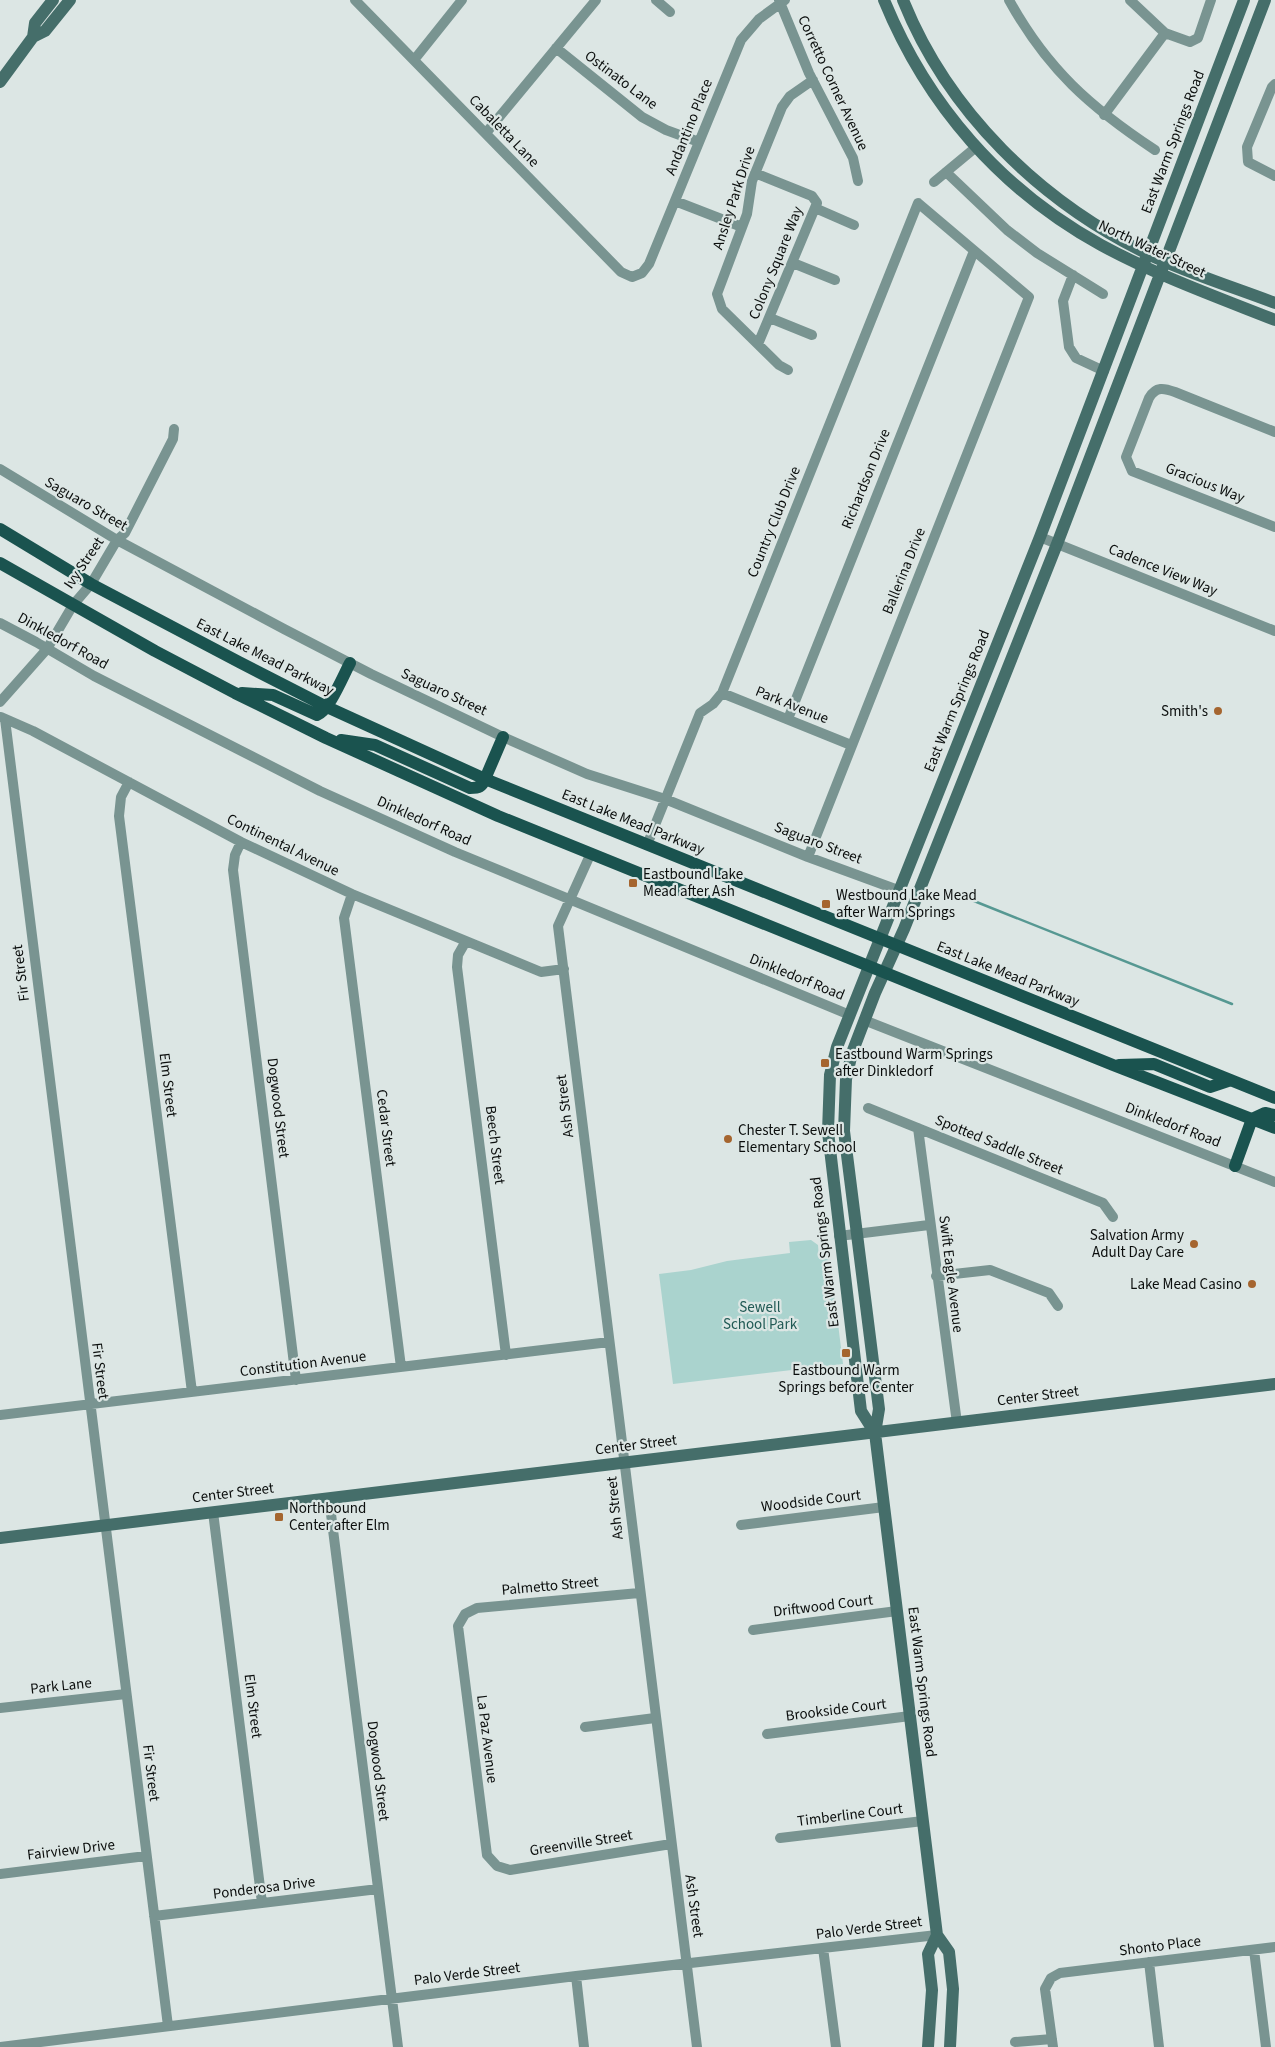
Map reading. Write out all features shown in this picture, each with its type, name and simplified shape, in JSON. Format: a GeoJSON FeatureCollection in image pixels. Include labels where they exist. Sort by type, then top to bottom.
{"type":"FeatureCollection","features":[{"type":"Feature","properties":{"kind":"main road"},"geometry":{"type":"LineString","coordinates":[[33,37],[35,22],[53,0]]}},
{"type":"Feature","properties":{"kind":"main road"},"geometry":{"type":"LineString","coordinates":[[0,82],[33,37],[45,31],[70,0]]}},
{"type":"Feature","properties":{"kind":"main road","name":"North Water Street"},"geometry":{"type":"LineString","coordinates":[[884,0],[898,33],[932,92],[976,148],[1006,179],[1056,217],[1100,244],[1145,259],[1167,261],[1275,303]]}},
{"type":"Feature","properties":{"kind":"main road","name":"North Water Street"},"geometry":{"type":"LineString","coordinates":[[905,0],[920,37],[944,78],[998,146],[1048,191],[1145,259],[1162,274],[1275,320]]}},
{"type":"Feature","properties":{"kind":"main road","name":"East Warm Springs Road"},"geometry":{"type":"LineString","coordinates":[[875,1433],[862,1411],[839,1236],[828,1132],[828,1103],[835,1057],[868,966],[1040,537],[1244,0]]}},
{"type":"Feature","properties":{"kind":"main road","name":"East Warm Springs Road"},"geometry":{"type":"LineString","coordinates":[[950,2047],[953,1989],[949,1952],[937,1935],[875,1433],[879,1409],[844,1131],[844,1105],[852,1053],[1057,544],[1167,261],[1265,0]]}},
{"type":"Feature","properties":{"kind":"main road","name":"East Lake Mead Parkway"},"geometry":{"type":"LineString","coordinates":[[0,529],[91,584],[327,707],[485,780],[1275,1098]]}},
{"type":"Feature","properties":{"kind":"main road"},"geometry":{"type":"LineString","coordinates":[[0,563],[235,692],[326,738],[498,816],[1113,1065],[1275,1128]]}},
{"type":"Feature","properties":{"kind":"main road"},"geometry":{"type":"LineString","coordinates":[[235,692],[273,695],[317,715],[322,714],[350,663]]}},
{"type":"Feature","properties":{"kind":"main road"},"geometry":{"type":"LineString","coordinates":[[980,686],[997,694]]}},
{"type":"Feature","properties":{"kind":"main road"},"geometry":{"type":"LineString","coordinates":[[326,738],[375,745],[470,788],[482,786],[503,737]]}},
{"type":"Feature","properties":{"kind":"main road"},"geometry":{"type":"LineString","coordinates":[[1113,1065],[1154,1064],[1210,1087],[1231,1080]]}},
{"type":"Feature","properties":{"kind":"main road"},"geometry":{"type":"LineString","coordinates":[[1235,1166],[1252,1119],[1265,1113],[1275,1115]]}},
{"type":"Feature","properties":{"kind":"main road","name":"Center Street"},"geometry":{"type":"LineString","coordinates":[[0,1538],[1275,1384]]}},
{"type":"Feature","properties":{"kind":"main road","name":"East Warm Springs Road"},"geometry":{"type":"LineString","coordinates":[[928,2047],[932,1990],[928,1954],[937,1935]]}},
{"type":"Feature","properties":{"kind":"street","name":"Cabaletta Lane"},"geometry":{"type":"LineString","coordinates":[[355,0],[621,272],[626,276],[635,277]]}},
{"type":"Feature","properties":{"kind":"street"},"geometry":{"type":"LineString","coordinates":[[414,60],[462,0]]}},
{"type":"Feature","properties":{"kind":"street"},"geometry":{"type":"LineString","coordinates":[[486,133],[596,0]]}},
{"type":"Feature","properties":{"kind":"street"},"geometry":{"type":"LineString","coordinates":[[656,0],[670,12]]}},
{"type":"Feature","properties":{"kind":"street"},"geometry":{"type":"LineString","coordinates":[[1009,0],[1046,57],[1078,92],[1104,115],[1155,150]]}},
{"type":"Feature","properties":{"kind":"street"},"geometry":{"type":"LineString","coordinates":[[1130,0],[1165,33],[1185,41],[1196,40],[1200,34],[1211,0]]}},
{"type":"Feature","properties":{"kind":"street","name":"Corretto Corner Avenue"},"geometry":{"type":"LineString","coordinates":[[781,1],[813,80],[853,158],[858,181]]}},
{"type":"Feature","properties":{"kind":"street","name":"Andantino Place"},"geometry":{"type":"LineString","coordinates":[[635,277],[642,274],[648,264],[741,40],[759,19],[781,1]]}},
{"type":"Feature","properties":{"kind":"street"},"geometry":{"type":"LineString","coordinates":[[1104,115],[1165,33]]}},
{"type":"Feature","properties":{"kind":"street","name":"Ostinato Lane"},"geometry":{"type":"LineString","coordinates":[[556,48],[642,117],[666,130],[699,142]]}},
{"type":"Feature","properties":{"kind":"street","name":"Ansley Park Drive"},"geometry":{"type":"LineString","coordinates":[[788,370],[779,366],[722,309],[716,299],[717,290],[747,214],[750,188],[755,173],[786,100],[813,80]]}},
{"type":"Feature","properties":{"kind":"street"},"geometry":{"type":"LineString","coordinates":[[1275,84],[1272,87],[1247,148],[1248,162],[1275,176]]}},
{"type":"Feature","properties":{"kind":"street"},"geometry":{"type":"LineString","coordinates":[[934,182],[976,148]]}},
{"type":"Feature","properties":{"kind":"street"},"geometry":{"type":"LineString","coordinates":[[946,172],[1007,230],[1037,253],[1103,294]]}},
{"type":"Feature","properties":{"kind":"street","name":"Colony Square Way"},"geometry":{"type":"LineString","coordinates":[[755,173],[812,196],[817,200],[758,344]]}},
{"type":"Feature","properties":{"kind":"street"},"geometry":{"type":"LineString","coordinates":[[675,201],[742,227]]}},
{"type":"Feature","properties":{"kind":"street","name":"Country Club Drive"},"geometry":{"type":"LineString","coordinates":[[647,845],[700,713],[713,704],[722,693],[918,203],[974,251]]}},
{"type":"Feature","properties":{"kind":"street"},"geometry":{"type":"LineString","coordinates":[[815,208],[854,225]]}},
{"type":"Feature","properties":{"kind":"street","name":"Ballerina Drive"},"geometry":{"type":"LineString","coordinates":[[808,857],[1029,297],[974,251]]}},
{"type":"Feature","properties":{"kind":"street","name":"Richardson Drive"},"geometry":{"type":"LineString","coordinates":[[788,719],[974,251]]}},
{"type":"Feature","properties":{"kind":"street"},"geometry":{"type":"LineString","coordinates":[[792,263],[835,280]]}},
{"type":"Feature","properties":{"kind":"street"},"geometry":{"type":"LineString","coordinates":[[1073,275],[1063,301],[1069,347],[1073,355],[1080,361],[1104,371]]}},
{"type":"Feature","properties":{"kind":"street"},"geometry":{"type":"LineString","coordinates":[[770,318],[812,335]]}},
{"type":"Feature","properties":{"kind":"street","name":"Gracious Way"},"geometry":{"type":"LineString","coordinates":[[1275,432],[1175,392],[1158,388],[1149,398],[1126,457],[1127,463],[1132,470],[1275,527]]}},
{"type":"Feature","properties":{"kind":"street","name":"Ivy Street"},"geometry":{"type":"LineString","coordinates":[[0,702],[47,649],[73,604],[91,584],[117,540],[126,533],[173,438],[174,429]]}},
{"type":"Feature","properties":{"kind":"street","name":"Saguaro Street"},"geometry":{"type":"LineString","coordinates":[[0,470],[117,540],[350,663],[503,737],[587,774],[665,799],[808,857],[898,890]]}},
{"type":"Feature","properties":{"kind":"street","name":"Cadence View Way"},"geometry":{"type":"LineString","coordinates":[[1040,537],[1275,631]]}},
{"type":"Feature","properties":{"kind":"street","name":"Dinkledorf Road"},"geometry":{"type":"LineString","coordinates":[[0,624],[94,676],[320,791],[455,852],[569,900],[850,1014]]}},
{"type":"Feature","properties":{"kind":"street","name":"Park Avenue"},"geometry":{"type":"LineString","coordinates":[[722,693],[851,745]]}},
{"type":"Feature","properties":{"kind":"street","name":"Continental Avenue"},"geometry":{"type":"LineString","coordinates":[[2,718],[33,731],[241,842],[352,894],[542,972],[564,969]]}},
{"type":"Feature","properties":{"kind":"street","name":"Fir Street"},"geometry":{"type":"LineString","coordinates":[[2,718],[168,2026]]}},
{"type":"Feature","properties":{"kind":"street","name":"Elm Street"},"geometry":{"type":"LineString","coordinates":[[129,782],[121,797],[119,816],[192,1392]]}},
{"type":"Feature","properties":{"kind":"street","name":"Dogwood Street"},"geometry":{"type":"LineString","coordinates":[[241,842],[235,855],[233,870],[296,1380]]}},
{"type":"Feature","properties":{"kind":"street","name":"Ash Street"},"geometry":{"type":"LineString","coordinates":[[591,853],[558,926],[609,1342],[626,1462],[639,1593],[697,2047]]}},
{"type":"Feature","properties":{"kind":"street","name":"Cedar Street"},"geometry":{"type":"LineString","coordinates":[[352,894],[344,918],[401,1367]]}},
{"type":"Feature","properties":{"kind":"street","name":"Beech Street"},"geometry":{"type":"LineString","coordinates":[[466,941],[458,955],[457,967],[506,1355]]}},
{"type":"Feature","properties":{"kind":"street","name":"Dinkledorf Road"},"geometry":{"type":"LineString","coordinates":[[864,1020],[1275,1182]]}},
{"type":"Feature","properties":{"kind":"street","name":"Spotted Saddle Street"},"geometry":{"type":"LineString","coordinates":[[868,1108],[1103,1203],[1113,1217]]}},
{"type":"Feature","properties":{"kind":"street","name":"Swift Eagle Avenue"},"geometry":{"type":"LineString","coordinates":[[918,1128],[956,1423]]}},
{"type":"Feature","properties":{"kind":"street"},"geometry":{"type":"LineString","coordinates":[[839,1236],[929,1225]]}},
{"type":"Feature","properties":{"kind":"street"},"geometry":{"type":"LineString","coordinates":[[936,1276],[990,1270],[1049,1293],[1058,1306]]}},
{"type":"Feature","properties":{"kind":"street","name":"Constitution Avenue"},"geometry":{"type":"LineString","coordinates":[[0,1415],[609,1342]]}},
{"type":"Feature","properties":{"kind":"street","name":"Dogwood Street"},"geometry":{"type":"LineString","coordinates":[[329,1498],[398,2047]]}},
{"type":"Feature","properties":{"kind":"street","name":"Woodside Court"},"geometry":{"type":"LineString","coordinates":[[741,1525],[884,1507]]}},
{"type":"Feature","properties":{"kind":"street","name":"Elm Street"},"geometry":{"type":"LineString","coordinates":[[213,1512],[262,1903]]}},
{"type":"Feature","properties":{"kind":"street","name":"Palmetto Street"},"geometry":{"type":"LineString","coordinates":[[465,1614],[478,1608],[639,1593]]}},
{"type":"Feature","properties":{"kind":"street","name":"Driftwood Court"},"geometry":{"type":"LineString","coordinates":[[753,1630],[897,1611]]}},
{"type":"Feature","properties":{"kind":"street","name":"La Paz Avenue"},"geometry":{"type":"LineString","coordinates":[[465,1614],[458,1626],[487,1855],[497,1866]]}},
{"type":"Feature","properties":{"kind":"street","name":"Park Lane"},"geometry":{"type":"LineString","coordinates":[[0,1708],[126,1694]]}},
{"type":"Feature","properties":{"kind":"street","name":"Brookside Court"},"geometry":{"type":"LineString","coordinates":[[766,1734],[910,1716]]}},
{"type":"Feature","properties":{"kind":"street"},"geometry":{"type":"LineString","coordinates":[[585,1727],[655,1718]]}},
{"type":"Feature","properties":{"kind":"street","name":"Timberline Court"},"geometry":{"type":"LineString","coordinates":[[780,1838],[923,1821]]}},
{"type":"Feature","properties":{"kind":"street","name":"Greenville Street"},"geometry":{"type":"LineString","coordinates":[[497,1866],[510,1870],[671,1844]]}},
{"type":"Feature","properties":{"kind":"street","name":"Fairview Drive"},"geometry":{"type":"LineString","coordinates":[[0,1874],[146,1856]]}},
{"type":"Feature","properties":{"kind":"street","name":"Ponderosa Drive"},"geometry":{"type":"LineString","coordinates":[[154,1916],[378,1889]]}},
{"type":"Feature","properties":{"kind":"street","name":"Palo Verde Street"},"geometry":{"type":"LineString","coordinates":[[0,2047],[576,1976],[937,1935]]}},
{"type":"Feature","properties":{"kind":"street","name":"Shonto Place"},"geometry":{"type":"LineString","coordinates":[[1052,2043],[1045,1988],[1051,1978],[1060,1973],[1275,1947]]}},
{"type":"Feature","properties":{"kind":"street"},"geometry":{"type":"LineString","coordinates":[[824,1948],[836,2047]]}},
{"type":"Feature","properties":{"kind":"street"},"geometry":{"type":"LineString","coordinates":[[1254,1950],[1266,2047]]}},
{"type":"Feature","properties":{"kind":"street"},"geometry":{"type":"LineString","coordinates":[[1149,1962],[1160,2047]]}},
{"type":"Feature","properties":{"kind":"street"},"geometry":{"type":"LineString","coordinates":[[576,1976],[584,2047]]}},
{"type":"Feature","properties":{"kind":"street"},"geometry":{"type":"LineString","coordinates":[[1015,2042],[1052,2043]]}},
{"type":"Feature","properties":{"kind":"green space","name":"Sewell School Park"},"geometry":{"type":"Polygon","coordinates":[[[811,1240],[818,1245],[819,1259],[830,1259],[843,1364],[673,1384],[659,1274],[691,1270],[727,1261],[790,1253],[789,1242],[811,1240]]]}},
{"type":"Feature","properties":{"kind":"waterway"},"geometry":{"type":"LineString","coordinates":[[974,901],[1232,1004]]}},
{"type":"Feature","properties":{"kind":"place","name":"Smith's"},"geometry":{"type":"Point","coordinates":[1218,711]}},
{"type":"Feature","properties":{"kind":"place","name":"Eastbound Lake Mead after Ash"},"geometry":{"type":"Point","coordinates":[633,883]}},
{"type":"Feature","properties":{"kind":"place","name":"Westbound Lake Mead after Warm Springs"},"geometry":{"type":"Point","coordinates":[826,904]}},
{"type":"Feature","properties":{"kind":"place","name":"Eastbound Warm Springs after Dinkledorf"},"geometry":{"type":"Point","coordinates":[825,1063]}},
{"type":"Feature","properties":{"kind":"place","name":"Chester T. Sewell Elementary School"},"geometry":{"type":"Point","coordinates":[728,1139]}},
{"type":"Feature","properties":{"kind":"place","name":"Salvation Army Adult Day Care"},"geometry":{"type":"Point","coordinates":[1194,1244]}},
{"type":"Feature","properties":{"kind":"place","name":"Lake Mead Casino"},"geometry":{"type":"Point","coordinates":[1252,1284]}},
{"type":"Feature","properties":{"kind":"place","name":"Eastbound Warm Springs before Center"},"geometry":{"type":"Point","coordinates":[846,1353]}},
{"type":"Feature","properties":{"kind":"place","name":"Northbound Center after Elm"},"geometry":{"type":"Point","coordinates":[279,1517]}}]}
